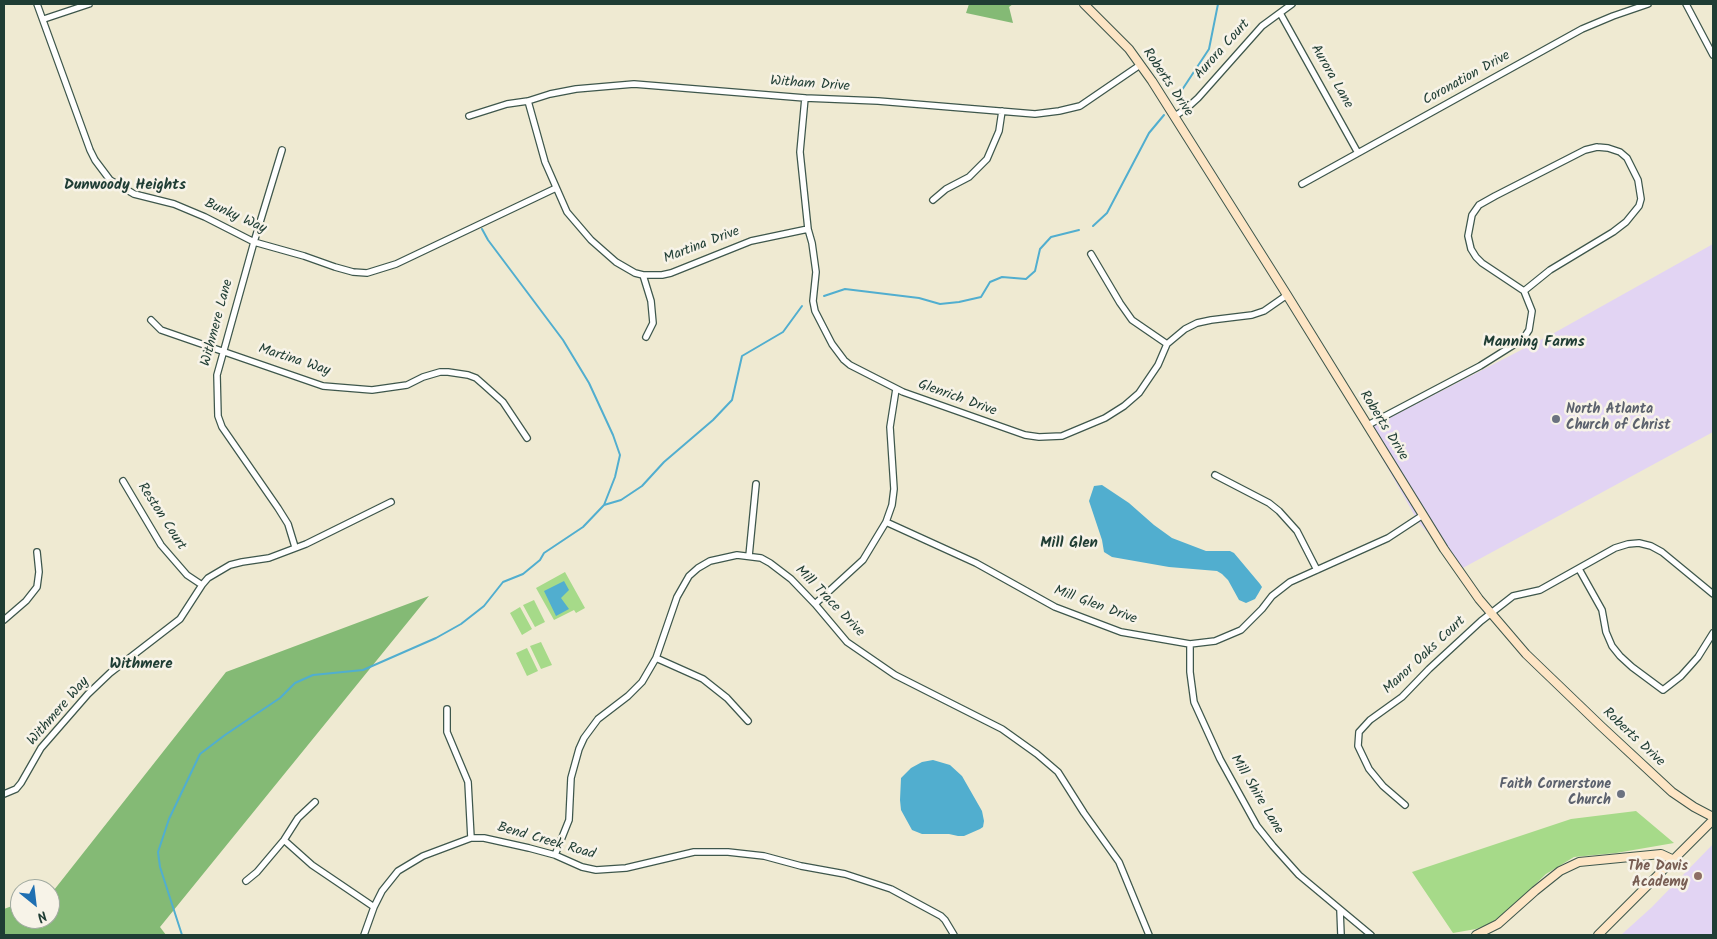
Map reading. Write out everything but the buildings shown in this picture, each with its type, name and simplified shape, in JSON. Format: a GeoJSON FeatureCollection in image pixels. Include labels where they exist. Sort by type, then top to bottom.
{"type":"FeatureCollection","features":[{"type":"Feature","properties":{"kind":"street","name":"Bunky Way"},"geometry":{"type":"LineString","coordinates":[[37,4],[90,150],[110,180],[134,194],[174,204],[205,217],[254,242],[335,267],[367,273],[396,264],[556,188]]}},
{"type":"Feature","properties":{"kind":"street"},"geometry":{"type":"LineString","coordinates":[[44,19],[89,4]]}},
{"type":"Feature","properties":{"kind":"street","name":"Roberts Drive"},"geometry":{"type":"LineString","coordinates":[[1084,4],[1113,31],[1140,65],[1175,116],[1488,615],[1550,677],[1662,782],[1684,800],[1713,818]]}},
{"type":"Feature","properties":{"kind":"street","name":"Aurora Court"},"geometry":{"type":"LineString","coordinates":[[1175,116],[1198,98],[1256,32],[1292,4]]}},
{"type":"Feature","properties":{"kind":"street","name":"Coronation Drive"},"geometry":{"type":"LineString","coordinates":[[1302,184],[1582,29],[1612,16],[1648,4]]}},
{"type":"Feature","properties":{"kind":"street"},"geometry":{"type":"LineString","coordinates":[[1686,4],[1713,55]]}},
{"type":"Feature","properties":{"kind":"street","name":"Aurora Lane"},"geometry":{"type":"LineString","coordinates":[[1280,13],[1358,153]]}},
{"type":"Feature","properties":{"kind":"street","name":"Witham Drive"},"geometry":{"type":"LineString","coordinates":[[469,116],[507,104],[528,101],[550,94],[576,89],[634,84],[1035,114],[1080,106],[1140,65]]}},
{"type":"Feature","properties":{"kind":"street","name":"Glenrich Drive"},"geometry":{"type":"LineString","coordinates":[[805,98],[800,152],[808,229],[816,272],[813,300],[819,321],[844,360],[896,389],[1025,435],[1038,437],[1062,436],[1105,418],[1124,406],[1139,393],[1158,366],[1167,344],[1176,335],[1197,323],[1252,315],[1264,311],[1288,295]]}},
{"type":"Feature","properties":{"kind":"street","name":"Martina Drive"},"geometry":{"type":"LineString","coordinates":[[528,101],[539,146],[567,212],[591,240],[625,268],[643,275],[662,275],[751,241],[808,229]]}},
{"type":"Feature","properties":{"kind":"street"},"geometry":{"type":"LineString","coordinates":[[933,200],[969,177],[987,159],[999,131],[1002,111]]}},
{"type":"Feature","properties":{"kind":"street"},"geometry":{"type":"LineString","coordinates":[[1368,425],[1480,366],[1523,339],[1529,330],[1532,311],[1524,291],[1482,263],[1471,249],[1468,236],[1472,215],[1479,206],[1585,150],[1597,147],[1620,152],[1627,158],[1641,189],[1641,198],[1634,214],[1613,232],[1550,270],[1524,291]]}},
{"type":"Feature","properties":{"kind":"street","name":"Withmere Lane"},"geometry":{"type":"LineString","coordinates":[[282,150],[222,351],[217,375],[218,416],[222,427],[288,524],[295,547]]}},
{"type":"Feature","properties":{"kind":"street"},"geometry":{"type":"LineString","coordinates":[[1091,254],[1132,320],[1167,344]]}},
{"type":"Feature","properties":{"kind":"street"},"geometry":{"type":"LineString","coordinates":[[643,275],[651,301],[653,323],[646,337]]}},
{"type":"Feature","properties":{"kind":"street","name":"Martina Way"},"geometry":{"type":"LineString","coordinates":[[151,320],[161,330],[316,384],[352,390],[372,390],[407,385],[423,377],[440,372],[468,375],[476,378],[502,402],[527,438]]}},
{"type":"Feature","properties":{"kind":"street"},"geometry":{"type":"LineString","coordinates":[[815,604],[863,560],[886,522],[892,504],[894,489],[890,427],[896,389]]}},
{"type":"Feature","properties":{"kind":"street"},"geometry":{"type":"LineString","coordinates":[[1215,475],[1270,503],[1279,511],[1297,531],[1317,570]]}},
{"type":"Feature","properties":{"kind":"street","name":"Reston Court"},"geometry":{"type":"LineString","coordinates":[[123,481],[161,546],[187,575],[202,585]]}},
{"type":"Feature","properties":{"kind":"street"},"geometry":{"type":"LineString","coordinates":[[748,556],[756,484]]}},
{"type":"Feature","properties":{"kind":"street","name":"Withmere Way"},"geometry":{"type":"LineString","coordinates":[[4,794],[21,783],[40,748],[88,694],[110,673],[180,619],[202,585],[219,570],[242,562],[268,558],[306,544],[390,502]]}},
{"type":"Feature","properties":{"kind":"street","name":"Mill Glen Drive"},"geometry":{"type":"LineString","coordinates":[[886,522],[983,567],[1055,606],[1121,632],[1190,644],[1215,641],[1241,630],[1272,596],[1290,582],[1388,538],[1424,515]]}},
{"type":"Feature","properties":{"kind":"street","name":"Manor Oaks Court"},"geometry":{"type":"LineString","coordinates":[[1406,806],[1383,786],[1369,769],[1358,746],[1358,732],[1370,720],[1402,697],[1429,669],[1488,615],[1513,596],[1540,590],[1615,548],[1639,543],[1651,546],[1662,552],[1713,594]]}},
{"type":"Feature","properties":{"kind":"street"},"geometry":{"type":"LineString","coordinates":[[4,620],[26,601],[37,587],[39,572],[37,552]]}},
{"type":"Feature","properties":{"kind":"street","name":"Mill Trace Drive"},"geometry":{"type":"LineString","coordinates":[[555,855],[569,820],[571,778],[578,749],[584,738],[598,720],[637,688],[656,658],[677,598],[689,576],[698,568],[722,557],[748,556],[761,558],[791,579],[847,642],[867,656],[895,675],[1002,729],[1058,772],[1119,862],[1148,935]]}},
{"type":"Feature","properties":{"kind":"street"},"geometry":{"type":"LineString","coordinates":[[1579,569],[1602,610],[1606,632],[1612,646],[1632,667],[1663,690],[1681,676],[1713,633]]}},
{"type":"Feature","properties":{"kind":"street","name":"Mill Shire Lane"},"geometry":{"type":"LineString","coordinates":[[1190,644],[1190,672],[1194,702],[1220,759],[1257,826],[1299,875],[1371,935]]}},
{"type":"Feature","properties":{"kind":"street"},"geometry":{"type":"LineString","coordinates":[[656,658],[703,679],[727,698],[748,721]]}},
{"type":"Feature","properties":{"kind":"street"},"geometry":{"type":"LineString","coordinates":[[447,709],[447,732],[468,782],[471,838]]}},
{"type":"Feature","properties":{"kind":"street"},"geometry":{"type":"LineString","coordinates":[[246,881],[257,872],[284,840],[298,818],[315,802]]}},
{"type":"Feature","properties":{"kind":"street"},"geometry":{"type":"LineString","coordinates":[[1598,935],[1674,860],[1713,818]]}},
{"type":"Feature","properties":{"kind":"street","name":"Bend Creek Road"},"geometry":{"type":"LineString","coordinates":[[364,935],[382,891],[398,871],[423,856],[471,838],[484,838],[555,855],[582,867],[596,870],[626,868],[694,852],[728,852],[764,856],[801,866],[845,874],[891,889],[941,916],[946,920],[954,935]]}},
{"type":"Feature","properties":{"kind":"street"},"geometry":{"type":"LineString","coordinates":[[284,840],[312,865],[374,907]]}},
{"type":"Feature","properties":{"kind":"street"},"geometry":{"type":"LineString","coordinates":[[1476,935],[1498,924],[1546,881],[1569,866],[1594,859],[1661,854],[1674,860]]}},
{"type":"Feature","properties":{"kind":"street"},"geometry":{"type":"LineString","coordinates":[[1340,910],[1341,935]]}},
{"type":"Feature","properties":{"kind":"shaded area"},"geometry":{"type":"Polygon","coordinates":[[[1713,244],[1713,432],[1461,569],[1419,523],[1366,430],[1554,333],[1713,244]]]}},
{"type":"Feature","properties":{"kind":"shaded area","name":"The Davis Academy"},"geometry":{"type":"Polygon","coordinates":[[[1713,844],[1713,935],[1621,935],[1652,907],[1713,844]]]}},
{"type":"Feature","properties":{"kind":"green space"},"geometry":{"type":"Polygon","coordinates":[[[969,4],[1013,4],[1009,7],[1013,23],[966,13],[969,4]]]}},
{"type":"Feature","properties":{"kind":"green space"},"geometry":{"type":"Polygon","coordinates":[[[565,572],[585,608],[576,613],[574,610],[554,620],[536,588],[565,572]]]}},
{"type":"Feature","properties":{"kind":"green space"},"geometry":{"type":"Polygon","coordinates":[[[429,596],[160,927],[166,935],[4,935],[4,909],[10,907],[10,929],[60,929],[60,882],[226,672],[429,596]]]}},
{"type":"Feature","properties":{"kind":"green space"},"geometry":{"type":"Polygon","coordinates":[[[534,600],[545,622],[535,627],[523,605],[534,600]]]}},
{"type":"Feature","properties":{"kind":"green space"},"geometry":{"type":"Polygon","coordinates":[[[520,607],[532,629],[522,635],[510,613],[520,607]]]}},
{"type":"Feature","properties":{"kind":"green space"},"geometry":{"type":"Polygon","coordinates":[[[541,642],[552,665],[541,669],[530,646],[541,642]]]}},
{"type":"Feature","properties":{"kind":"green space"},"geometry":{"type":"Polygon","coordinates":[[[527,648],[538,671],[527,676],[516,653],[527,648]]]}},
{"type":"Feature","properties":{"kind":"green space"},"geometry":{"type":"Polygon","coordinates":[[[1636,811],[1674,843],[1616,853],[1574,857],[1546,874],[1503,915],[1489,924],[1476,929],[1453,933],[1412,872],[1571,819],[1636,811]]]}},
{"type":"Feature","properties":{"kind":"water"},"geometry":{"type":"Polygon","coordinates":[[[1102,485],[1129,503],[1172,538],[1206,551],[1230,551],[1234,553],[1262,587],[1255,599],[1246,603],[1239,600],[1228,580],[1217,571],[1169,567],[1112,557],[1104,552],[1089,501],[1094,486],[1102,485]]]}},
{"type":"Feature","properties":{"kind":"water"},"geometry":{"type":"Polygon","coordinates":[[[564,581],[569,590],[561,598],[569,609],[556,616],[544,591],[564,581]]]}},
{"type":"Feature","properties":{"kind":"water"},"geometry":{"type":"Polygon","coordinates":[[[933,760],[950,765],[962,776],[982,811],[983,827],[964,836],[922,834],[912,830],[901,810],[901,778],[911,768],[922,762],[933,760]]]}},
{"type":"Feature","properties":{"kind":"waterway"},"geometry":{"type":"LineString","coordinates":[[1176,99],[1209,49],[1218,4]]}},
{"type":"Feature","properties":{"kind":"waterway"},"geometry":{"type":"LineString","coordinates":[[1093,226],[1107,213],[1149,133],[1164,115]]}},
{"type":"Feature","properties":{"kind":"waterway"},"geometry":{"type":"LineString","coordinates":[[182,935],[160,867],[158,852],[169,819],[200,754],[280,698],[295,683],[313,675],[363,670],[436,638],[461,624],[484,606],[503,582],[523,574],[540,560],[544,553],[583,527],[604,505],[615,477],[620,455],[613,435],[589,383],[563,340],[488,240],[482,229]]}},
{"type":"Feature","properties":{"kind":"waterway"},"geometry":{"type":"LineString","coordinates":[[824,296],[845,289],[919,298],[940,304],[981,297],[990,282],[1002,277],[1026,279],[1035,271],[1040,249],[1051,237],[1079,230]]}},
{"type":"Feature","properties":{"kind":"waterway"},"geometry":{"type":"LineString","coordinates":[[604,505],[621,500],[642,486],[664,462],[713,420],[732,400],[742,356],[783,332],[802,306]]}},
{"type":"Feature","properties":{"kind":"place","name":"North Atlanta Church of Christ"},"geometry":{"type":"Point","coordinates":[1556,419]}},
{"type":"Feature","properties":{"kind":"place","name":"Faith Cornerstone Church"},"geometry":{"type":"Point","coordinates":[1621,794]}},
{"type":"Feature","properties":{"kind":"place","name":"The Davis Academy"},"geometry":{"type":"Point","coordinates":[1698,876]}},
{"type":"Feature","properties":{"kind":"district","name":"Dunwoody Heights"},"geometry":{"type":"Point","coordinates":[125,186]}},
{"type":"Feature","properties":{"kind":"district","name":"Manning Farms"},"geometry":{"type":"Point","coordinates":[1534,343]}},
{"type":"Feature","properties":{"kind":"district","name":"Mill Glen"},"geometry":{"type":"Point","coordinates":[1069,544]}},
{"type":"Feature","properties":{"kind":"district","name":"Withmere"},"geometry":{"type":"Point","coordinates":[141,665]}}]}
